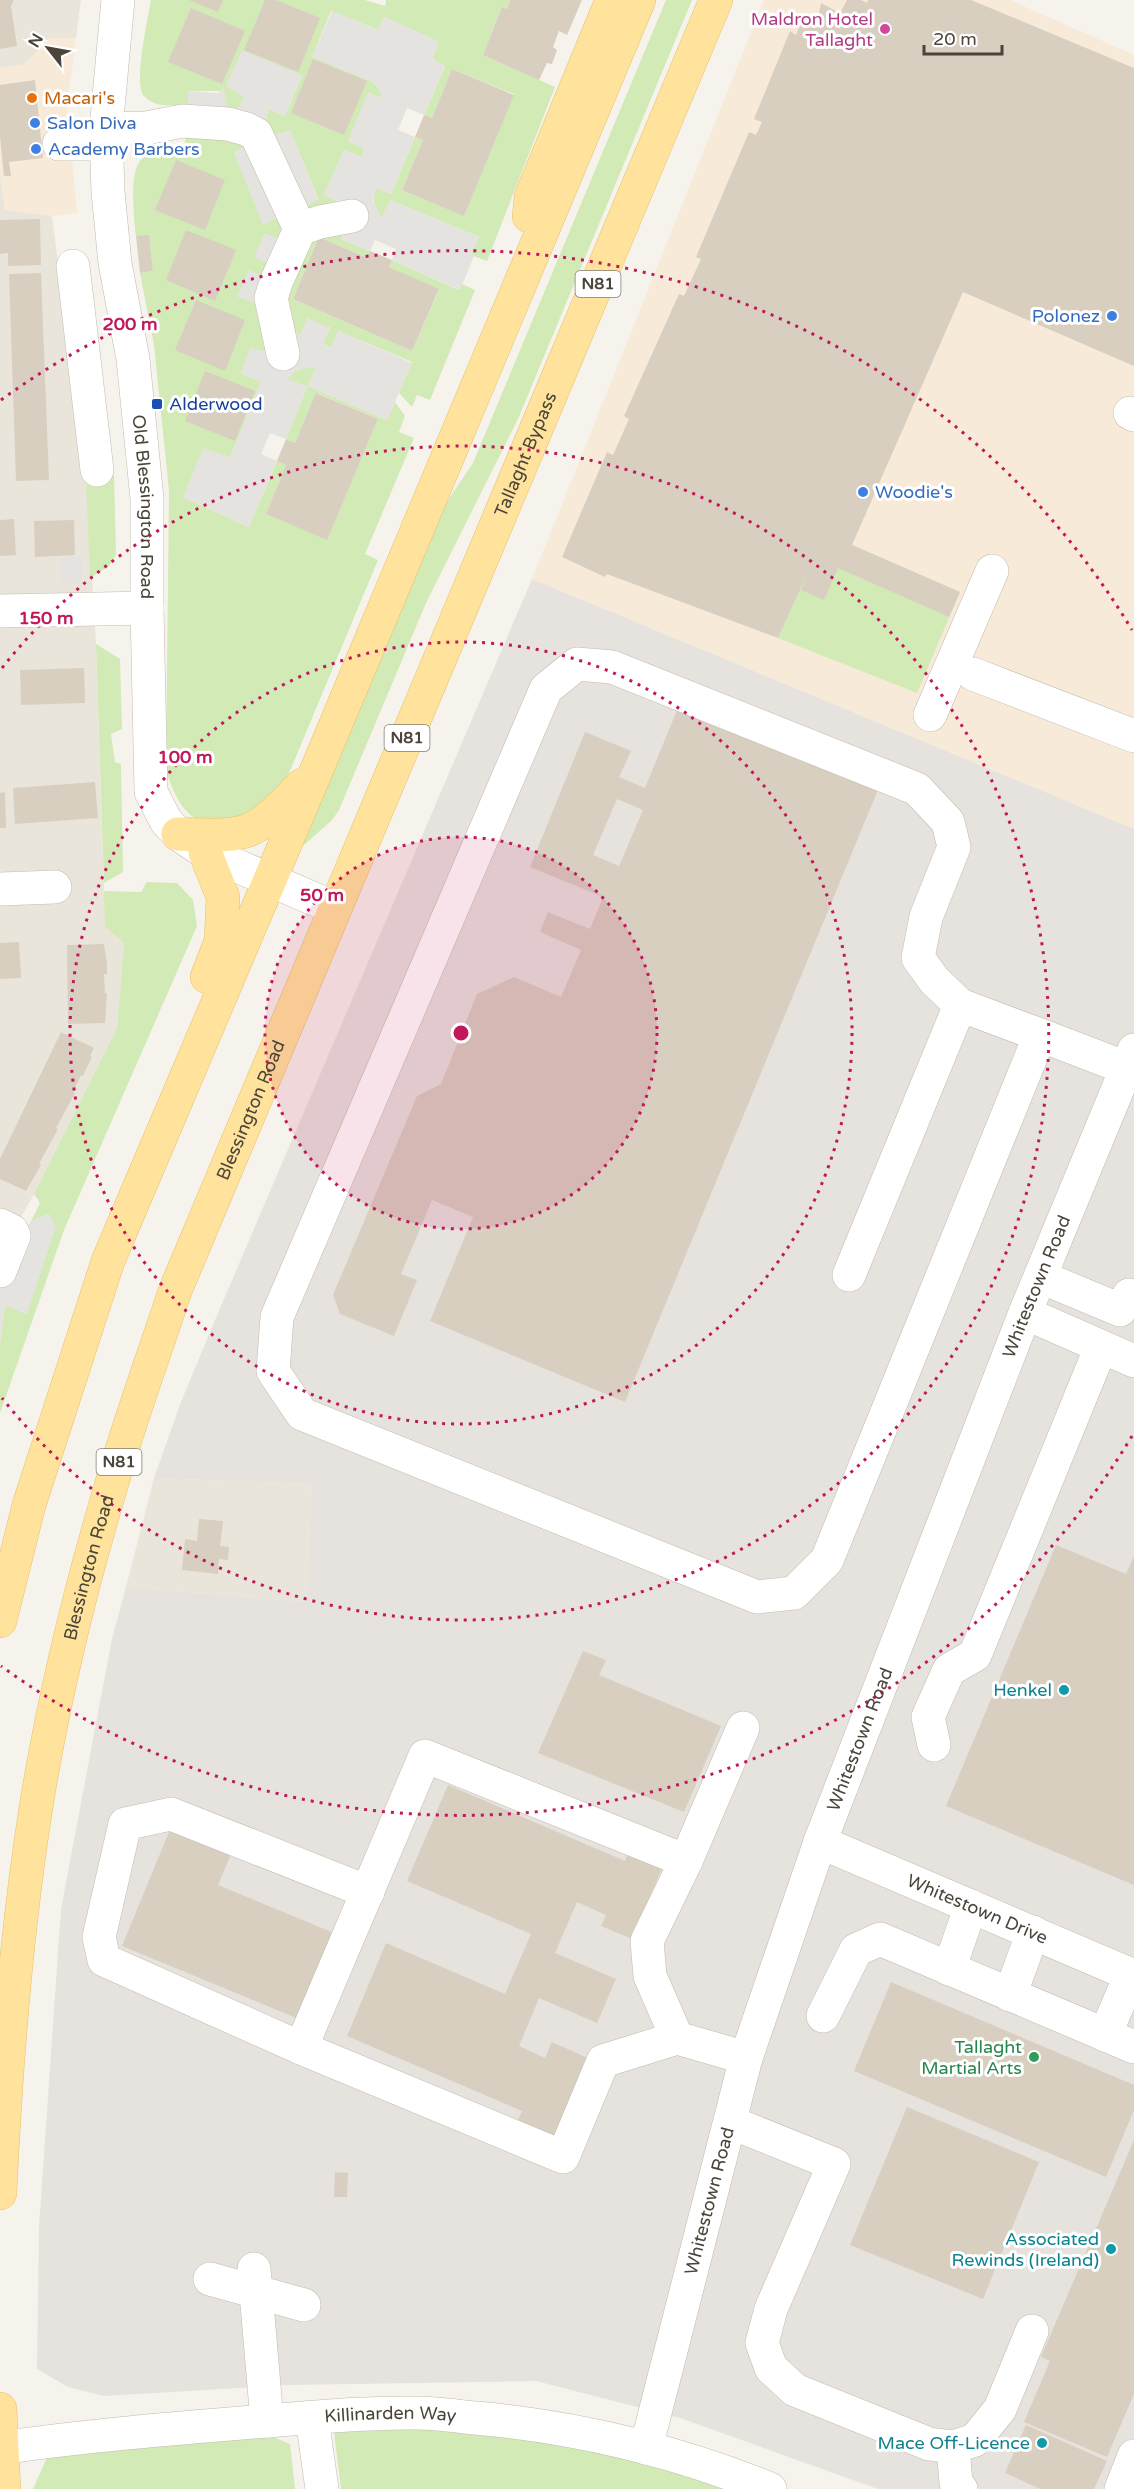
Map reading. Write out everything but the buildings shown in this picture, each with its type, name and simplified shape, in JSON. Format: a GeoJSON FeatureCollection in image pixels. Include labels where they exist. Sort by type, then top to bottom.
{"type":"FeatureCollection","features":[{"type":"Feature","properties":{"kind":"main road"},"geometry":{"type":"LineString","coordinates":[[523,275],[531,197],[612,0]]}},
{"type":"Feature","properties":{"kind":"main road"},"geometry":{"type":"LineString","coordinates":[[0,1621],[29,1505],[108,1261],[639,0]]}},
{"type":"Feature","properties":{"kind":"main road","name":"Tallaght Bypass"},"geometry":{"type":"LineString","coordinates":[[335,908],[716,0]]}},
{"type":"Feature","properties":{"kind":"main road"},"geometry":{"type":"LineString","coordinates":[[178,834],[227,836],[252,830],[271,818],[317,769]]}},
{"type":"Feature","properties":{"kind":"main road"},"geometry":{"type":"LineString","coordinates":[[108,1261],[129,1164],[222,941],[223,897],[205,852]]}},
{"type":"Feature","properties":{"kind":"main road","name":"Blessington Road"},"geometry":{"type":"LineString","coordinates":[[0,2193],[12,1991],[37,1801],[94,1548],[109,1491],[175,1291],[335,908]]}},
{"type":"Feature","properties":{"kind":"main road"},"geometry":{"type":"LineString","coordinates":[[0,2409],[4,2489]]}},
{"type":"Feature","properties":{"kind":"street","name":"Old Blessington Road"},"geometry":{"type":"LineString","coordinates":[[118,0],[106,136],[108,192],[115,263],[133,359],[147,499],[151,792],[166,820],[178,834],[205,852],[335,908]]}},
{"type":"Feature","properties":{"kind":"street"},"geometry":{"type":"LineString","coordinates":[[59,144],[183,121],[228,124],[246,129],[256,134],[300,229]]}},
{"type":"Feature","properties":{"kind":"street"},"geometry":{"type":"LineString","coordinates":[[283,354],[271,298],[300,229],[320,222],[352,216]]}},
{"type":"Feature","properties":{"kind":"street"},"geometry":{"type":"LineString","coordinates":[[73,266],[97,470]]}},
{"type":"Feature","properties":{"kind":"street"},"geometry":{"type":"LineString","coordinates":[[86,364],[133,359]]}},
{"type":"Feature","properties":{"kind":"street"},"geometry":{"type":"LineString","coordinates":[[930,715],[992,571]]}},
{"type":"Feature","properties":{"kind":"street"},"geometry":{"type":"LineString","coordinates":[[0,611],[147,608]]}},
{"type":"Feature","properties":{"kind":"street"},"geometry":{"type":"LineString","coordinates":[[1040,1035],[827,1560],[794,1593],[757,1597],[302,1414],[273,1371],[278,1317],[541,700],[546,689],[577,664],[612,667],[917,789],[948,822],[954,847],[926,917],[918,958],[934,980],[960,1005],[1040,1035],[1131,1063]]}},
{"type":"Feature","properties":{"kind":"street"},"geometry":{"type":"LineString","coordinates":[[973,674],[1134,736]]}},
{"type":"Feature","properties":{"kind":"street"},"geometry":{"type":"LineString","coordinates":[[0,889],[55,887]]}},
{"type":"Feature","properties":{"kind":"street"},"geometry":{"type":"LineString","coordinates":[[849,1275],[960,1005]]}},
{"type":"Feature","properties":{"kind":"street","name":"Whitestown Road"},"geometry":{"type":"LineString","coordinates":[[646,2448],[746,2058],[820,1842],[1025,1313],[1131,1063]]}},
{"type":"Feature","properties":{"kind":"street"},"geometry":{"type":"LineString","coordinates":[[0,1225],[12,1232],[14,1236],[0,1271]]}},
{"type":"Feature","properties":{"kind":"street"},"geometry":{"type":"LineString","coordinates":[[1041,1277],[1120,1310],[1129,1295]]}},
{"type":"Feature","properties":{"kind":"street"},"geometry":{"type":"LineString","coordinates":[[1025,1313],[1134,1361]]}},
{"type":"Feature","properties":{"kind":"street"},"geometry":{"type":"LineString","coordinates":[[934,1745],[928,1718],[949,1670],[975,1655],[1101,1347]]}},
{"type":"Feature","properties":{"kind":"street"},"geometry":{"type":"LineString","coordinates":[[677,2038],[650,1976],[647,1941],[686,1861],[743,1728]]}},
{"type":"Feature","properties":{"kind":"street"},"geometry":{"type":"LineString","coordinates":[[301,2048],[425,1756],[686,1861]]}},
{"type":"Feature","properties":{"kind":"street"},"geometry":{"type":"LineString","coordinates":[[368,1892],[171,1814],[125,1824],[99,1937],[104,1960],[301,2048],[563,2157],[603,2061],[677,2038],[746,2058]]}},
{"type":"Feature","properties":{"kind":"street","name":"Whitestown Drive"},"geometry":{"type":"LineString","coordinates":[[820,1842],[1132,1975]]}},
{"type":"Feature","properties":{"kind":"street"},"geometry":{"type":"LineString","coordinates":[[949,1969],[971,1906]]}},
{"type":"Feature","properties":{"kind":"street"},"geometry":{"type":"LineString","coordinates":[[1010,1995],[1033,1932]]}},
{"type":"Feature","properties":{"kind":"street"},"geometry":{"type":"LineString","coordinates":[[823,2016],[856,1950],[880,1940],[1120,2041],[1132,1975]]}},
{"type":"Feature","properties":{"kind":"street"},"geometry":{"type":"LineString","coordinates":[[730,2122],[834,2164],[771,2309],[762,2343],[771,2368],[795,2390],[929,2444],[953,2447],[975,2440],[1000,2409],[1032,2331]]}},
{"type":"Feature","properties":{"kind":"street"},"geometry":{"type":"LineString","coordinates":[[210,2279],[255,2280],[304,2305]]}},
{"type":"Feature","properties":{"kind":"street"},"geometry":{"type":"LineString","coordinates":[[255,2280],[267,2421]]}},
{"type":"Feature","properties":{"kind":"street","name":"Killinarden Way"},"geometry":{"type":"LineString","coordinates":[[1,2448],[132,2431],[417,2413],[508,2421],[578,2432],[646,2448],[727,2472],[770,2489]]}},
{"type":"Feature","properties":{"kind":"street"},"geometry":{"type":"LineString","coordinates":[[312,2418],[322,2489]]}},
{"type":"Feature","properties":{"kind":"street"},"geometry":{"type":"LineString","coordinates":[[953,2447],[956,2483],[961,2489]]}},
{"type":"Feature","properties":{"kind":"street"},"geometry":{"type":"LineString","coordinates":[[1121,2489],[1134,2456]]}},
{"type":"Feature","properties":{"kind":"shaded area"},"geometry":{"type":"Polygon","coordinates":[[[0,0],[81,0],[76,38],[50,38],[24,65],[0,68],[0,0]]]}},
{"type":"Feature","properties":{"kind":"shaded area"},"geometry":{"type":"Polygon","coordinates":[[[764,0],[1010,0],[1134,55],[1134,829],[532,579],[764,0]]]}},
{"type":"Feature","properties":{"kind":"shaded area"},"geometry":{"type":"Polygon","coordinates":[[[332,11],[377,30],[384,17],[439,42],[432,59],[445,65],[424,115],[407,108],[398,130],[415,137],[391,194],[376,188],[373,201],[382,218],[390,200],[479,237],[460,290],[392,260],[396,249],[375,240],[370,251],[341,239],[345,229],[316,234],[284,297],[295,332],[300,335],[307,318],[330,328],[323,344],[330,348],[338,331],[412,363],[387,420],[308,386],[316,367],[301,369],[290,375],[288,379],[307,387],[286,439],[270,433],[261,454],[277,461],[249,527],[183,497],[203,448],[230,457],[261,382],[241,373],[250,348],[268,351],[259,309],[255,303],[237,296],[249,270],[264,277],[270,264],[254,257],[264,234],[282,240],[284,233],[281,216],[263,224],[234,152],[249,145],[241,142],[186,137],[188,91],[218,93],[224,88],[228,113],[238,108],[245,98],[226,86],[242,50],[302,75],[285,116],[268,109],[266,121],[269,131],[272,136],[290,130],[318,200],[302,207],[309,211],[343,202],[324,195],[344,150],[361,157],[365,149],[348,141],[368,92],[383,99],[377,86],[371,81],[312,57],[332,11]]]}},
{"type":"Feature","properties":{"kind":"shaded area"},"geometry":{"type":"Polygon","coordinates":[[[50,38],[76,38],[67,106],[77,213],[52,216],[5,210],[0,173],[0,68],[24,65],[50,38]]]}},
{"type":"Feature","properties":{"kind":"shaded area"},"geometry":{"type":"Polygon","coordinates":[[[0,173],[5,210],[52,216],[86,477],[96,644],[104,891],[124,943],[117,1028],[34,1194],[2,1252],[0,1252],[0,173]]]}},
{"type":"Feature","properties":{"kind":"shaded area"},"geometry":{"type":"Polygon","coordinates":[[[61,557],[82,557],[82,582],[60,584],[61,557]]]}},
{"type":"Feature","properties":{"kind":"shaded area"},"geometry":{"type":"Polygon","coordinates":[[[532,579],[1134,829],[1134,2489],[878,2489],[680,2418],[536,2381],[289,2385],[104,2396],[68,2387],[37,2369],[39,2227],[61,1909],[112,1639],[126,1587],[306,1602],[312,1484],[154,1478],[181,1402],[215,1320],[532,579]]]}},
{"type":"Feature","properties":{"kind":"shaded area"},"geometry":{"type":"Polygon","coordinates":[[[49,1214],[56,1226],[27,1314],[5,1305],[0,1343],[0,1273],[31,1221],[49,1214]]]}},
{"type":"Feature","properties":{"kind":"shaded area"},"geometry":{"type":"Polygon","coordinates":[[[154,1478],[312,1484],[306,1602],[126,1587],[154,1478]]]}},
{"type":"Feature","properties":{"kind":"green space"},"geometry":{"type":"Polygon","coordinates":[[[151,0],[365,0],[385,6],[386,0],[510,0],[507,9],[502,7],[483,55],[555,87],[487,261],[471,255],[479,237],[390,200],[382,218],[376,207],[374,196],[376,188],[391,194],[415,137],[423,140],[402,190],[464,215],[514,94],[452,69],[432,118],[424,115],[445,66],[432,59],[439,42],[384,17],[378,30],[331,11],[312,57],[371,81],[377,86],[384,99],[369,93],[348,141],[365,149],[361,157],[344,150],[324,195],[343,203],[313,212],[302,208],[318,199],[290,130],[272,136],[266,121],[268,109],[285,116],[302,75],[245,98],[238,108],[228,113],[221,91],[188,91],[188,104],[159,105],[154,103],[144,96],[140,79],[142,51],[151,0]]]}},
{"type":"Feature","properties":{"kind":"green space"},"geometry":{"type":"Polygon","coordinates":[[[666,0],[692,0],[518,419],[426,603],[339,810],[332,820],[304,845],[302,844],[440,512],[473,463],[666,0]]]}},
{"type":"Feature","properties":{"kind":"green space"},"geometry":{"type":"Polygon","coordinates":[[[186,137],[241,142],[250,145],[234,152],[263,224],[281,216],[284,227],[282,240],[264,234],[268,258],[266,272],[257,282],[237,296],[255,303],[259,309],[268,351],[241,373],[261,382],[230,458],[183,497],[249,527],[277,461],[286,465],[266,514],[327,539],[378,419],[317,393],[295,443],[286,439],[307,387],[287,379],[296,371],[304,368],[316,367],[308,386],[387,420],[395,402],[405,416],[399,432],[414,438],[365,554],[378,560],[287,778],[259,816],[212,823],[200,821],[186,810],[176,795],[166,770],[169,491],[154,345],[140,273],[153,271],[149,236],[136,236],[133,207],[135,172],[138,164],[147,156],[180,150],[184,147],[186,137]]]}},
{"type":"Feature","properties":{"kind":"green space"},"geometry":{"type":"Polygon","coordinates":[[[346,228],[341,239],[370,251],[367,258],[319,237],[293,299],[412,351],[439,290],[389,267],[392,260],[459,290],[462,284],[475,290],[430,400],[417,395],[412,407],[399,393],[412,362],[338,331],[331,348],[323,344],[330,327],[300,335],[295,332],[283,303],[309,239],[346,228]]]}},
{"type":"Feature","properties":{"kind":"green space"},"geometry":{"type":"Polygon","coordinates":[[[114,476],[116,555],[109,566],[90,578],[86,477],[114,476]]]}},
{"type":"Feature","properties":{"kind":"green space"},"geometry":{"type":"Polygon","coordinates":[[[825,533],[960,592],[917,693],[778,638],[825,533]]]}},
{"type":"Feature","properties":{"kind":"green space"},"geometry":{"type":"Polygon","coordinates":[[[96,644],[120,659],[122,729],[111,734],[115,762],[121,764],[123,872],[104,883],[96,644]]]}},
{"type":"Feature","properties":{"kind":"green space"},"geometry":{"type":"Polygon","coordinates":[[[147,882],[177,883],[193,900],[197,926],[64,1230],[0,1413],[0,1343],[5,1305],[27,1314],[49,1214],[31,1221],[40,1203],[34,1194],[117,1028],[124,943],[105,926],[104,891],[141,892],[147,882]]]}},
{"type":"Feature","properties":{"kind":"green space"},"geometry":{"type":"Polygon","coordinates":[[[420,2428],[515,2437],[653,2462],[744,2489],[341,2489],[334,2432],[420,2428]]]}},
{"type":"Feature","properties":{"kind":"green space"},"geometry":{"type":"Polygon","coordinates":[[[266,2434],[290,2444],[295,2489],[33,2489],[49,2453],[266,2434]]]}},
{"type":"Feature","properties":{"kind":"place","name":"Maldron Hotel Tallaght"},"geometry":{"type":"Point","coordinates":[885,29]}},
{"type":"Feature","properties":{"kind":"place","name":"Macari's"},"geometry":{"type":"Point","coordinates":[32,98]}},
{"type":"Feature","properties":{"kind":"place","name":"Salon Diva"},"geometry":{"type":"Point","coordinates":[35,123]}},
{"type":"Feature","properties":{"kind":"place","name":"Academy Barbers"},"geometry":{"type":"Point","coordinates":[36,149]}},
{"type":"Feature","properties":{"kind":"place","name":"Polonez"},"geometry":{"type":"Point","coordinates":[1112,316]}},
{"type":"Feature","properties":{"kind":"place","name":"Alderwood"},"geometry":{"type":"Point","coordinates":[157,404]}},
{"type":"Feature","properties":{"kind":"place","name":"Woodie's"},"geometry":{"type":"Point","coordinates":[863,492]}},
{"type":"Feature","properties":{"kind":"place","name":"Henkel"},"geometry":{"type":"Point","coordinates":[1064,1690]}},
{"type":"Feature","properties":{"kind":"place","name":"Tallaght Martial Arts"},"geometry":{"type":"Point","coordinates":[1034,2057]}},
{"type":"Feature","properties":{"kind":"place","name":"Associated Rewinds (Ireland)"},"geometry":{"type":"Point","coordinates":[1111,2249]}},
{"type":"Feature","properties":{"kind":"place","name":"Mace Off-Licence"},"geometry":{"type":"Point","coordinates":[1042,2443]}}]}
